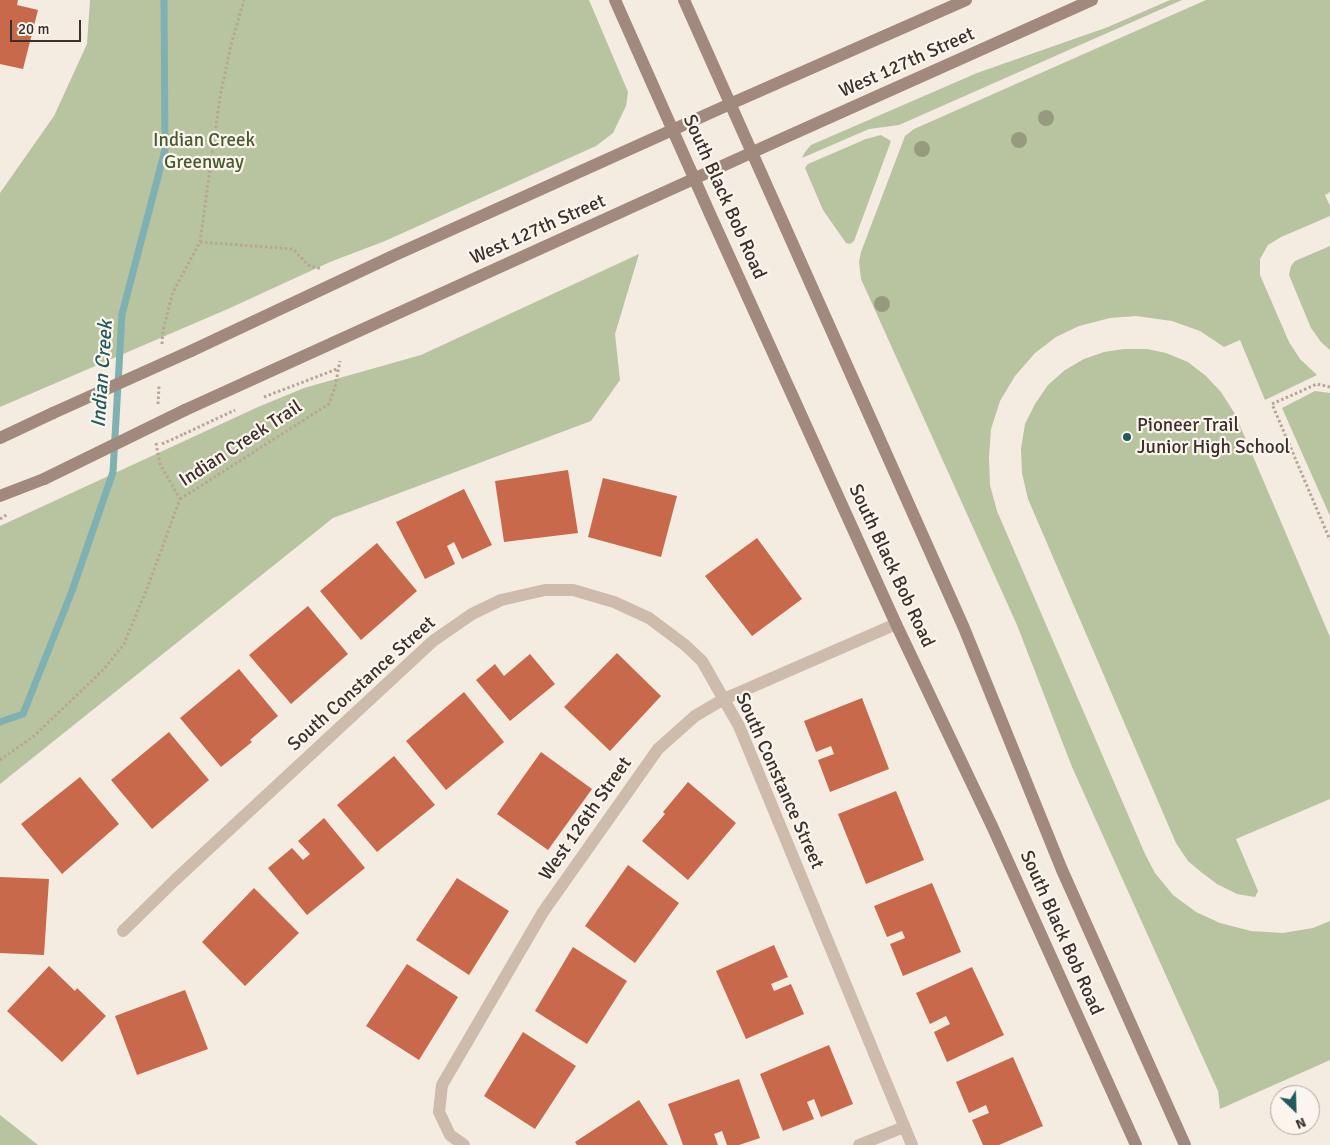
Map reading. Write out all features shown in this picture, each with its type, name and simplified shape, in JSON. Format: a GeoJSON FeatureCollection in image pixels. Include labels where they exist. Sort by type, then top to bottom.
{"type":"FeatureCollection","features":[{"type":"Feature","properties":{"kind":"main road","name":"South Black Bob Road"},"geometry":{"type":"LineString","coordinates":[[615,0],[896,624],[992,826],[1136,1145]]}},
{"type":"Feature","properties":{"kind":"main road","name":"South Black Bob Road"},"geometry":{"type":"LineString","coordinates":[[684,0],[964,628],[1062,870],[1185,1145]]}},
{"type":"Feature","properties":{"kind":"main road","name":"West 127th Street"},"geometry":{"type":"LineString","coordinates":[[0,438],[395,255],[966,0]]}},
{"type":"Feature","properties":{"kind":"main road","name":"West 127th Street"},"geometry":{"type":"LineString","coordinates":[[0,496],[44,478],[185,410],[1092,0]]}},
{"type":"Feature","properties":{"kind":"street","name":"South Constance Street"},"geometry":{"type":"LineString","coordinates":[[123,931],[174,881],[433,641],[472,614],[501,600],[545,590],[573,590],[614,602],[649,618],[685,644],[702,661],[739,726],[912,1145]]}},
{"type":"Feature","properties":{"kind":"street","name":"West 126th Street"},"geometry":{"type":"LineString","coordinates":[[464,1145],[450,1135],[439,1112],[442,1085],[543,912],[658,749],[695,716],[724,699],[896,624]]}},
{"type":"Feature","properties":{"kind":"street"},"geometry":{"type":"LineString","coordinates":[[859,1145],[904,1127]]}},
{"type":"Feature","properties":{"kind":"path"},"geometry":{"type":"LineString","coordinates":[[161,349],[162,330],[173,292],[200,242],[220,97],[231,45],[244,0]]}},
{"type":"Feature","properties":{"kind":"path"},"geometry":{"type":"LineString","coordinates":[[200,242],[293,249],[308,264]]}},
{"type":"Feature","properties":{"kind":"path","name":"Indian Creek Trail"},"geometry":{"type":"LineString","coordinates":[[156,435],[155,445],[160,464],[180,499],[329,404],[338,369],[259,398]]}},
{"type":"Feature","properties":{"kind":"path"},"geometry":{"type":"LineString","coordinates":[[158,407],[160,378]]}},
{"type":"Feature","properties":{"kind":"path"},"geometry":{"type":"LineString","coordinates":[[1330,387],[1317,384],[1272,404],[1330,540]]}},
{"type":"Feature","properties":{"kind":"path","name":"Indian Creek Trail"},"geometry":{"type":"LineString","coordinates":[[184,434],[242,406]]}},
{"type":"Feature","properties":{"kind":"path"},"geometry":{"type":"LineString","coordinates":[[0,760],[34,736],[104,669],[124,644],[180,499]]}},
{"type":"Feature","properties":{"kind":"green space","name":"Indian Creek Greenway"},"geometry":{"type":"Polygon","coordinates":[[[90,0],[589,0],[628,92],[626,106],[613,133],[596,146],[385,241],[330,262],[230,308],[0,407],[0,193],[54,116],[87,44],[90,0]]]}},
{"type":"Feature","properties":{"kind":"green space"},"geometry":{"type":"Polygon","coordinates":[[[1170,0],[1182,0],[899,125],[869,129],[802,158],[811,145],[977,73],[1108,27],[1170,0]]]}},
{"type":"Feature","properties":{"kind":"green space"},"geometry":{"type":"Polygon","coordinates":[[[1206,0],[1330,0],[1330,192],[1325,195],[1330,206],[1330,216],[1281,237],[1268,245],[1260,259],[1260,275],[1289,342],[1300,359],[1317,375],[1265,400],[1240,340],[1224,347],[1200,331],[1172,321],[1136,316],[1110,318],[1079,326],[1056,337],[1035,353],[1015,376],[1000,401],[991,429],[990,485],[997,511],[1145,854],[1155,873],[1173,895],[1196,912],[1220,923],[1251,931],[1283,933],[1313,928],[1330,921],[1330,1060],[1270,1085],[1270,1087],[1220,1109],[1218,1091],[1072,767],[1017,625],[861,279],[859,262],[861,252],[905,136],[914,129],[1206,0]]]}},
{"type":"Feature","properties":{"kind":"green space"},"geometry":{"type":"Polygon","coordinates":[[[881,135],[891,141],[854,241],[850,244],[846,243],[823,210],[805,168],[808,164],[866,139],[881,135]]]}},
{"type":"Feature","properties":{"kind":"green space"},"geometry":{"type":"Polygon","coordinates":[[[1330,246],[1330,350],[1321,342],[1311,328],[1289,275],[1291,266],[1295,261],[1330,246]]]}},
{"type":"Feature","properties":{"kind":"green space"},"geometry":{"type":"Polygon","coordinates":[[[639,254],[615,334],[620,380],[591,421],[333,518],[0,784],[0,526],[258,407],[304,388],[421,355],[639,254]]]}},
{"type":"Feature","properties":{"kind":"green space"},"geometry":{"type":"Polygon","coordinates":[[[1124,349],[1147,349],[1166,353],[1188,362],[1206,376],[1221,392],[1235,414],[1330,637],[1330,799],[1236,839],[1258,891],[1255,897],[1237,894],[1217,884],[1188,861],[1176,843],[1028,499],[1022,473],[1021,449],[1025,424],[1035,404],[1048,385],[1065,370],[1084,359],[1104,352],[1124,349]]]}},
{"type":"Feature","properties":{"kind":"green space"},"geometry":{"type":"Polygon","coordinates":[[[1315,391],[1330,393],[1330,516],[1282,408],[1315,391]]]}},
{"type":"Feature","properties":{"kind":"green space"},"geometry":{"type":"Polygon","coordinates":[[[0,1115],[38,1145],[0,1145],[0,1115]]]}},
{"type":"Feature","properties":{"kind":"building"},"geometry":{"type":"Polygon","coordinates":[[[0,0],[18,0],[17,5],[38,10],[23,69],[0,64],[0,0]]]}},
{"type":"Feature","properties":{"kind":"building"},"geometry":{"type":"Polygon","coordinates":[[[568,470],[578,533],[504,542],[495,481],[568,470]]]}},
{"type":"Feature","properties":{"kind":"building"},"geometry":{"type":"Polygon","coordinates":[[[603,478],[677,496],[661,557],[588,537],[603,478]]]}},
{"type":"Feature","properties":{"kind":"building"},"geometry":{"type":"Polygon","coordinates":[[[464,489],[492,545],[462,559],[454,542],[447,546],[455,564],[425,579],[396,522],[464,489]]]}},
{"type":"Feature","properties":{"kind":"building"},"geometry":{"type":"Polygon","coordinates":[[[757,538],[802,599],[752,636],[705,576],[757,538]]]}},
{"type":"Feature","properties":{"kind":"building"},"geometry":{"type":"Polygon","coordinates":[[[377,543],[417,591],[361,640],[320,591],[377,543]]]}},
{"type":"Feature","properties":{"kind":"building"},"geometry":{"type":"Polygon","coordinates":[[[308,606],[348,654],[291,704],[249,655],[308,606]]]}},
{"type":"Feature","properties":{"kind":"building"},"geometry":{"type":"Polygon","coordinates":[[[617,653],[661,696],[610,751],[564,707],[617,653]]]}},
{"type":"Feature","properties":{"kind":"building"},"geometry":{"type":"Polygon","coordinates":[[[530,654],[555,684],[510,721],[476,680],[495,664],[504,676],[530,654]]]}},
{"type":"Feature","properties":{"kind":"building"},"geometry":{"type":"Polygon","coordinates":[[[239,669],[278,716],[250,740],[252,742],[221,767],[180,718],[239,669]]]}},
{"type":"Feature","properties":{"kind":"building"},"geometry":{"type":"Polygon","coordinates":[[[464,692],[504,742],[446,790],[406,741],[464,692]]]}},
{"type":"Feature","properties":{"kind":"building"},"geometry":{"type":"Polygon","coordinates":[[[862,698],[889,769],[830,792],[818,760],[834,754],[831,746],[816,752],[804,721],[862,698]]]}},
{"type":"Feature","properties":{"kind":"building"},"geometry":{"type":"Polygon","coordinates":[[[169,732],[209,780],[152,829],[111,780],[169,732]]]}},
{"type":"Feature","properties":{"kind":"building"},"geometry":{"type":"Polygon","coordinates":[[[541,752],[592,789],[548,850],[497,814],[541,752]]]}},
{"type":"Feature","properties":{"kind":"building"},"geometry":{"type":"Polygon","coordinates":[[[394,756],[435,805],[377,852],[337,805],[394,756]]]}},
{"type":"Feature","properties":{"kind":"building"},"geometry":{"type":"Polygon","coordinates":[[[80,777],[119,824],[62,874],[21,824],[80,777]]]}},
{"type":"Feature","properties":{"kind":"building"},"geometry":{"type":"Polygon","coordinates":[[[688,782],[736,823],[688,880],[642,841],[665,814],[663,812],[688,782]]]}},
{"type":"Feature","properties":{"kind":"building"},"geometry":{"type":"Polygon","coordinates":[[[896,791],[924,860],[866,884],[838,814],[896,791]]]}},
{"type":"Feature","properties":{"kind":"building"},"geometry":{"type":"Polygon","coordinates":[[[324,818],[365,868],[307,915],[268,868],[292,848],[303,860],[310,854],[298,841],[324,818]]]}},
{"type":"Feature","properties":{"kind":"building"},"geometry":{"type":"Polygon","coordinates":[[[628,865],[679,903],[635,963],[585,926],[628,865]]]}},
{"type":"Feature","properties":{"kind":"building"},"geometry":{"type":"Polygon","coordinates":[[[0,877],[49,879],[44,955],[0,953],[0,877]]]}},
{"type":"Feature","properties":{"kind":"building"},"geometry":{"type":"Polygon","coordinates":[[[457,878],[509,911],[469,975],[416,940],[457,878]]]}},
{"type":"Feature","properties":{"kind":"building"},"geometry":{"type":"Polygon","coordinates":[[[932,883],[961,952],[903,976],[890,944],[905,938],[902,931],[887,937],[874,906],[932,883]]]}},
{"type":"Feature","properties":{"kind":"building"},"geometry":{"type":"Polygon","coordinates":[[[254,888],[299,933],[245,986],[202,942],[254,888]]]}},
{"type":"Feature","properties":{"kind":"building"},"geometry":{"type":"Polygon","coordinates":[[[774,945],[788,977],[771,984],[774,991],[791,984],[804,1014],[746,1039],[716,971],[774,945]]]}},
{"type":"Feature","properties":{"kind":"building"},"geometry":{"type":"Polygon","coordinates":[[[573,947],[627,981],[587,1044],[535,1011],[573,947]]]}},
{"type":"Feature","properties":{"kind":"building"},"geometry":{"type":"Polygon","coordinates":[[[407,964],[458,997],[419,1060],[366,1026],[407,964]]]}},
{"type":"Feature","properties":{"kind":"building"},"geometry":{"type":"Polygon","coordinates":[[[49,966],[75,991],[77,988],[106,1016],[62,1062],[7,1011],[49,966]]]}},
{"type":"Feature","properties":{"kind":"building"},"geometry":{"type":"Polygon","coordinates":[[[972,967],[1004,1035],[947,1062],[934,1032],[950,1024],[946,1016],[930,1024],[916,993],[972,967]]]}},
{"type":"Feature","properties":{"kind":"building"},"geometry":{"type":"Polygon","coordinates":[[[185,990],[208,1049],[137,1075],[115,1016],[185,990]]]}},
{"type":"Feature","properties":{"kind":"building"},"geometry":{"type":"Polygon","coordinates":[[[523,1032],[576,1066],[535,1129],[484,1096],[523,1032]]]}},
{"type":"Feature","properties":{"kind":"building"},"geometry":{"type":"Polygon","coordinates":[[[829,1045],[853,1104],[821,1117],[814,1099],[807,1102],[814,1119],[783,1131],[760,1074],[829,1045]]]}},
{"type":"Feature","properties":{"kind":"building"},"geometry":{"type":"Polygon","coordinates":[[[1013,1057],[1043,1126],[999,1145],[983,1145],[972,1120],[989,1113],[986,1105],[969,1113],[956,1082],[1013,1057]]]}},
{"type":"Feature","properties":{"kind":"building"},"geometry":{"type":"Polygon","coordinates":[[[739,1079],[760,1138],[739,1145],[727,1145],[722,1131],[714,1134],[718,1145],[683,1145],[668,1104],[739,1079]]]}},
{"type":"Feature","properties":{"kind":"building"},"geometry":{"type":"Polygon","coordinates":[[[639,1100],[668,1145],[577,1145],[575,1142],[639,1100]]]}},
{"type":"Feature","properties":{"kind":"waterway","name":"Indian Creek"},"geometry":{"type":"LineString","coordinates":[[0,722],[23,714],[72,591],[113,472],[122,314],[165,150],[164,0]]}},
{"type":"Feature","properties":{"kind":"place","name":"Pioneer Trail Junior High School"},"geometry":{"type":"Point","coordinates":[1127,437]}}]}
